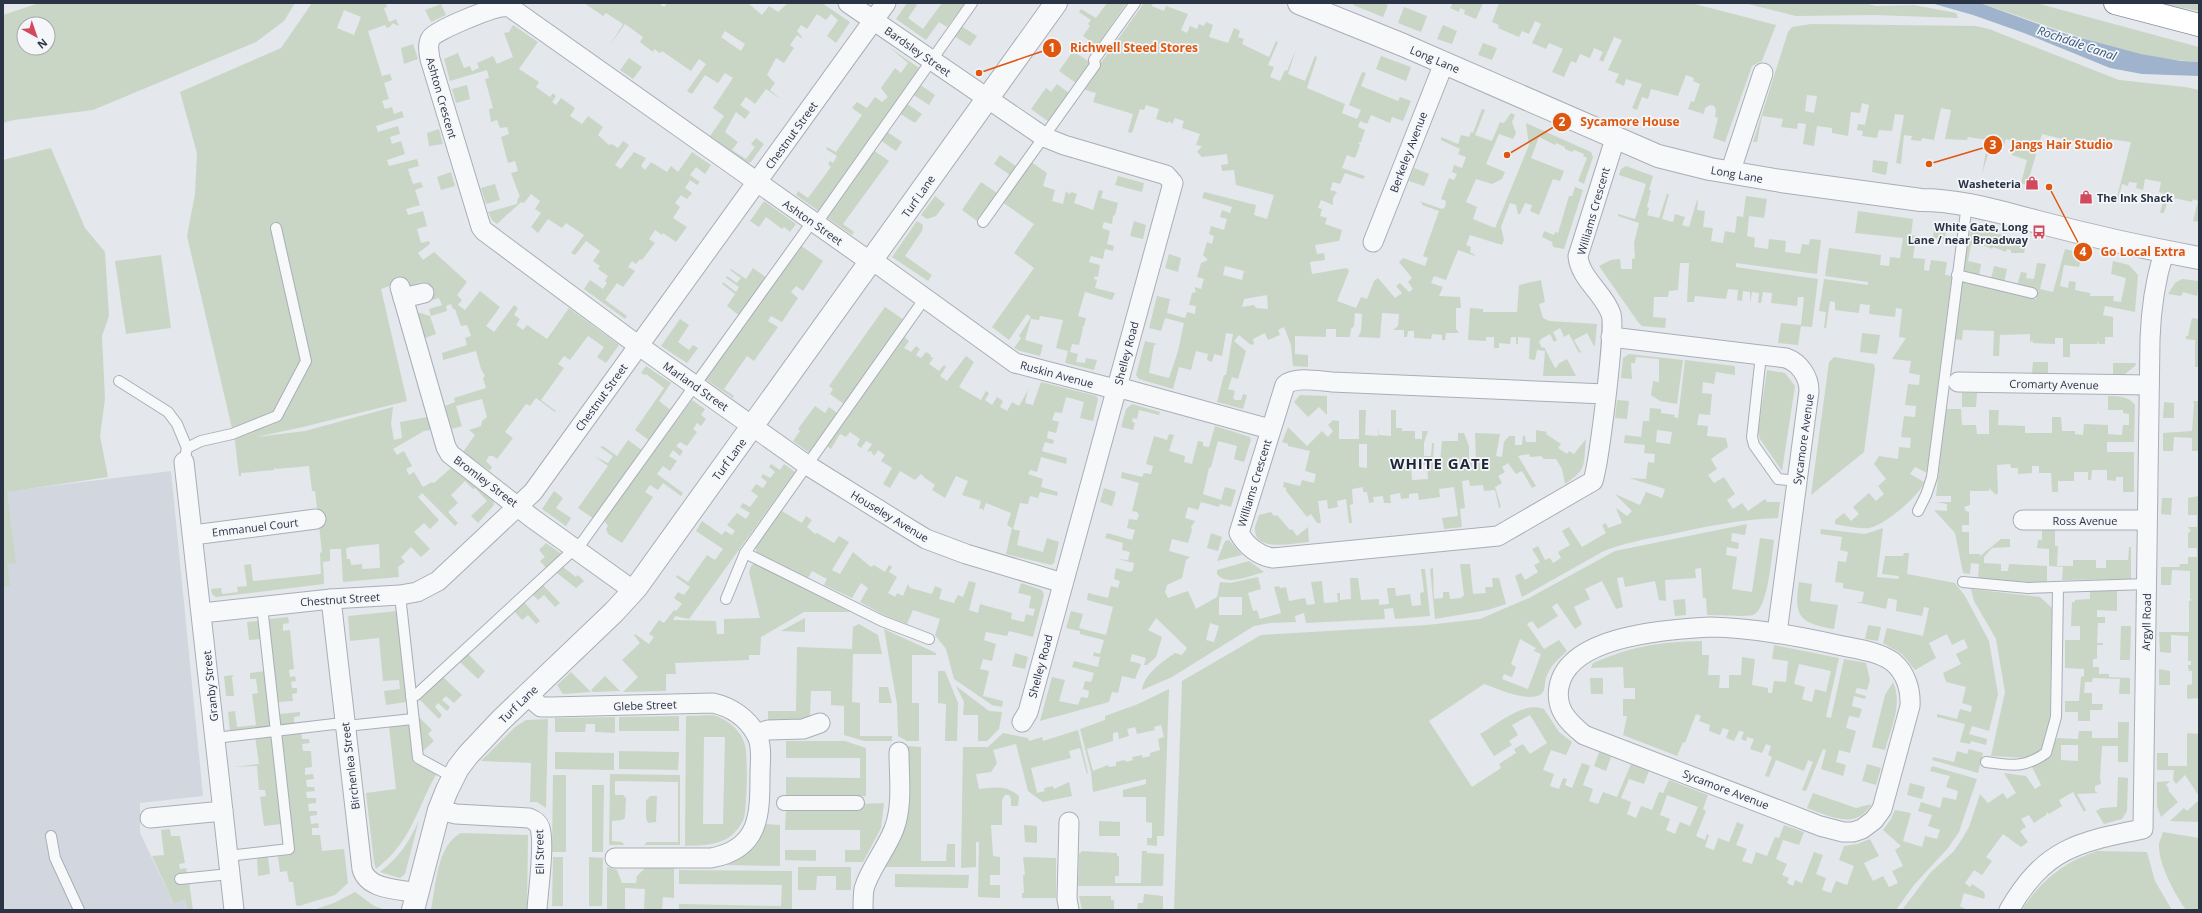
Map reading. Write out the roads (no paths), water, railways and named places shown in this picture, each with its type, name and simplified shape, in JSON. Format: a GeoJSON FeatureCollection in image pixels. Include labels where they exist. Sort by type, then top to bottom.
{"type":"FeatureCollection","features":[{"type":"Feature","properties":{"kind":"highway"},"geometry":{"type":"LineString","coordinates":[[2115,3],[2199,25]]}},
{"type":"Feature","properties":{"kind":"street","name":"Bardsley Street"},"geometry":{"type":"LineString","coordinates":[[848,3],[988,98]]}},
{"type":"Feature","properties":{"kind":"street","name":"Chestnut Street"},"geometry":{"type":"LineString","coordinates":[[202,613],[331,599],[400,595],[417,592],[438,581],[533,492],[886,3]]}},
{"type":"Feature","properties":{"kind":"street","name":"Turf Lane"},"geometry":{"type":"LineString","coordinates":[[415,902],[439,810],[453,777],[468,755],[527,695],[634,592],[1056,3]]}},
{"type":"Feature","properties":{"kind":"street","name":"Long Lane"},"geometry":{"type":"LineString","coordinates":[[1299,3],[1444,63],[1615,139],[1658,156],[1730,173],[1781,181],[1967,204],[2164,252],[2199,258]]}},
{"type":"Feature","properties":{"kind":"street","name":"Ashton Crescent"},"geometry":{"type":"LineString","coordinates":[[638,345],[481,227],[430,60],[428,44],[431,38],[441,30],[494,8],[511,8],[756,182]]}},
{"type":"Feature","properties":{"kind":"street","name":"Berkeley Avenue"},"geometry":{"type":"LineString","coordinates":[[1373,242],[1444,63]]}},
{"type":"Feature","properties":{"kind":"street"},"geometry":{"type":"LineString","coordinates":[[1730,173],[1763,73]]}},
{"type":"Feature","properties":{"kind":"street","name":"Shelley Road"},"geometry":{"type":"LineString","coordinates":[[988,98],[1044,137],[1064,145],[1164,174],[1173,183],[1028,712],[1022,722]]}},
{"type":"Feature","properties":{"kind":"street","name":"Williams Crescent"},"geometry":{"type":"LineString","coordinates":[[1605,394],[1332,382],[1291,382],[1285,385],[1270,429],[1239,529],[1241,536],[1259,554],[1273,558],[1485,538],[1503,534],[1592,481],[1605,394],[1612,316],[1609,307],[1579,265],[1578,256],[1615,139]]}},
{"type":"Feature","properties":{"kind":"street","name":"Ashton Street"},"geometry":{"type":"LineString","coordinates":[[756,182],[871,261]]}},
{"type":"Feature","properties":{"kind":"street","name":"Argyll Road"},"geometry":{"type":"LineString","coordinates":[[2009,910],[2032,876],[2046,863],[2061,853],[2087,841],[2143,829],[2147,584],[2146,520],[2151,305],[2157,273],[2164,252]]}},
{"type":"Feature","properties":{"kind":"street","name":"Ruskin Avenue"},"geometry":{"type":"LineString","coordinates":[[871,261],[1015,363],[1117,388],[1270,429]]}},
{"type":"Feature","properties":{"kind":"street","name":"Bromley Street"},"geometry":{"type":"LineString","coordinates":[[424,293],[402,293],[446,447],[454,458],[634,592]]}},
{"type":"Feature","properties":{"kind":"street","name":"Sycamore Avenue"},"geometry":{"type":"LineString","coordinates":[[1611,337],[1793,360],[1804,372],[1809,383],[1776,633]]}},
{"type":"Feature","properties":{"kind":"street","name":"Marland Street"},"geometry":{"type":"LineString","coordinates":[[638,345],[753,426]]}},
{"type":"Feature","properties":{"kind":"street","name":"Cromarty Avenue"},"geometry":{"type":"LineString","coordinates":[[1958,382],[2149,385]]}},
{"type":"Feature","properties":{"kind":"street","name":"Houseley Avenue"},"geometry":{"type":"LineString","coordinates":[[753,426],[807,465],[926,538],[989,561],[1063,583]]}},
{"type":"Feature","properties":{"kind":"street","name":"Granby Street"},"geometry":{"type":"LineString","coordinates":[[186,455],[193,535],[234,910]]}},
{"type":"Feature","properties":{"kind":"street","name":"Emmanuel Court"},"geometry":{"type":"LineString","coordinates":[[193,535],[316,519]]}},
{"type":"Feature","properties":{"kind":"street","name":"Ross Avenue"},"geometry":{"type":"LineString","coordinates":[[2023,520],[2146,520]]}},
{"type":"Feature","properties":{"kind":"street","name":"Birchenlea Street"},"geometry":{"type":"LineString","coordinates":[[331,599],[344,724],[364,875],[370,883],[415,902]]}},
{"type":"Feature","properties":{"kind":"street","name":"Sycamore Avenue"},"geometry":{"type":"LineString","coordinates":[[1697,628],[1736,628],[1776,633],[1874,653],[1892,662],[1905,678],[1910,691],[1910,706],[1882,809],[1874,820],[1862,829],[1853,832],[1843,832],[1820,826],[1584,734],[1570,723],[1561,711],[1558,693],[1560,680],[1566,669],[1591,650],[1612,642],[1658,631],[1697,628]]}},
{"type":"Feature","properties":{"kind":"street","name":"Glebe Street"},"geometry":{"type":"LineString","coordinates":[[527,695],[541,707],[713,703],[726,706],[736,712],[756,734]]}},
{"type":"Feature","properties":{"kind":"street"},"geometry":{"type":"LineString","coordinates":[[625,863],[711,858],[725,855],[746,840],[754,832],[760,803],[760,753],[756,734],[768,730],[802,729],[820,723]]}},
{"type":"Feature","properties":{"kind":"street"},"geometry":{"type":"LineString","coordinates":[[863,910],[864,891],[867,880],[895,827],[899,800],[899,752]]}},
{"type":"Feature","properties":{"kind":"street"},"geometry":{"type":"LineString","coordinates":[[784,803],[857,803]]}},
{"type":"Feature","properties":{"kind":"street","name":"Eli Street"},"geometry":{"type":"LineString","coordinates":[[439,810],[456,814],[529,818],[537,822],[540,828],[537,910]]}},
{"type":"Feature","properties":{"kind":"street"},"geometry":{"type":"LineString","coordinates":[[150,818],[223,811]]}},
{"type":"Feature","properties":{"kind":"street"},"geometry":{"type":"LineString","coordinates":[[1069,822],[1067,899],[1069,910]]}},
{"type":"Feature","properties":{"kind":"lane"},"geometry":{"type":"LineString","coordinates":[[411,696],[416,695],[583,541],[814,223],[821,217],[972,3]]}},
{"type":"Feature","properties":{"kind":"lane"},"geometry":{"type":"LineString","coordinates":[[983,222],[1095,65],[1094,60],[1136,3]]}},
{"type":"Feature","properties":{"kind":"lane"},"geometry":{"type":"LineString","coordinates":[[1918,510],[1926,495],[1932,476],[1967,204]]}},
{"type":"Feature","properties":{"kind":"lane"},"geometry":{"type":"LineString","coordinates":[[119,380],[168,412],[177,424],[186,455],[202,441],[232,434],[278,416],[306,361],[276,228]]}},
{"type":"Feature","properties":{"kind":"lane"},"geometry":{"type":"LineString","coordinates":[[1957,275],[2032,293]]}},
{"type":"Feature","properties":{"kind":"lane"},"geometry":{"type":"LineString","coordinates":[[726,599],[745,553],[925,298]]}},
{"type":"Feature","properties":{"kind":"lane"},"geometry":{"type":"LineString","coordinates":[[1761,355],[1752,437],[1754,445],[1778,479],[1797,481]]}},
{"type":"Feature","properties":{"kind":"lane"},"geometry":{"type":"LineString","coordinates":[[745,553],[882,621],[929,639]]}},
{"type":"Feature","properties":{"kind":"lane"},"geometry":{"type":"LineString","coordinates":[[1963,582],[2028,588],[2147,584]]}},
{"type":"Feature","properties":{"kind":"lane"},"geometry":{"type":"LineString","coordinates":[[1986,762],[2018,766],[2036,760],[2046,753],[2056,717],[2058,587]]}},
{"type":"Feature","properties":{"kind":"lane"},"geometry":{"type":"LineString","coordinates":[[400,595],[418,758],[453,777]]}},
{"type":"Feature","properties":{"kind":"lane"},"geometry":{"type":"LineString","coordinates":[[180,879],[288,849],[262,606]]}},
{"type":"Feature","properties":{"kind":"lane"},"geometry":{"type":"LineString","coordinates":[[215,738],[344,724],[356,725],[413,719]]}},
{"type":"Feature","properties":{"kind":"lane"},"geometry":{"type":"LineString","coordinates":[[51,836],[55,858],[79,910]]}},
{"type":"Feature","properties":{"kind":"water","name":"Rochdale Canal"},"geometry":{"type":"Polygon","coordinates":[[[1931,3],[1980,3],[2066,34],[2141,54],[2181,61],[2199,62],[2199,76],[2142,74],[2110,68],[2024,33],[1973,15],[1931,3]]]}},
{"type":"Feature","properties":{"kind":"place","name":"Richwell Steed Stores"},"geometry":{"type":"Point","coordinates":[979,73]}},
{"type":"Feature","properties":{"kind":"place","name":"Sycamore House"},"geometry":{"type":"Point","coordinates":[1507,155]}},
{"type":"Feature","properties":{"kind":"place","name":"Jangs Hair Studio"},"geometry":{"type":"Point","coordinates":[1929,164]}},
{"type":"Feature","properties":{"kind":"place","name":"Washeteria"},"geometry":{"type":"Point","coordinates":[2032,183]}},
{"type":"Feature","properties":{"kind":"place","name":"Go Local Extra"},"geometry":{"type":"Point","coordinates":[2049,187]}},
{"type":"Feature","properties":{"kind":"place","name":"The Ink Shack"},"geometry":{"type":"Point","coordinates":[2086,197]}},
{"type":"Feature","properties":{"kind":"place","name":"White Gate, Long Lane / near Broadway"},"geometry":{"type":"Point","coordinates":[2039,232]}},
{"type":"Feature","properties":{"kind":"district","name":"WHITE GATE"},"geometry":{"type":"Point","coordinates":[1440,463]}}]}
